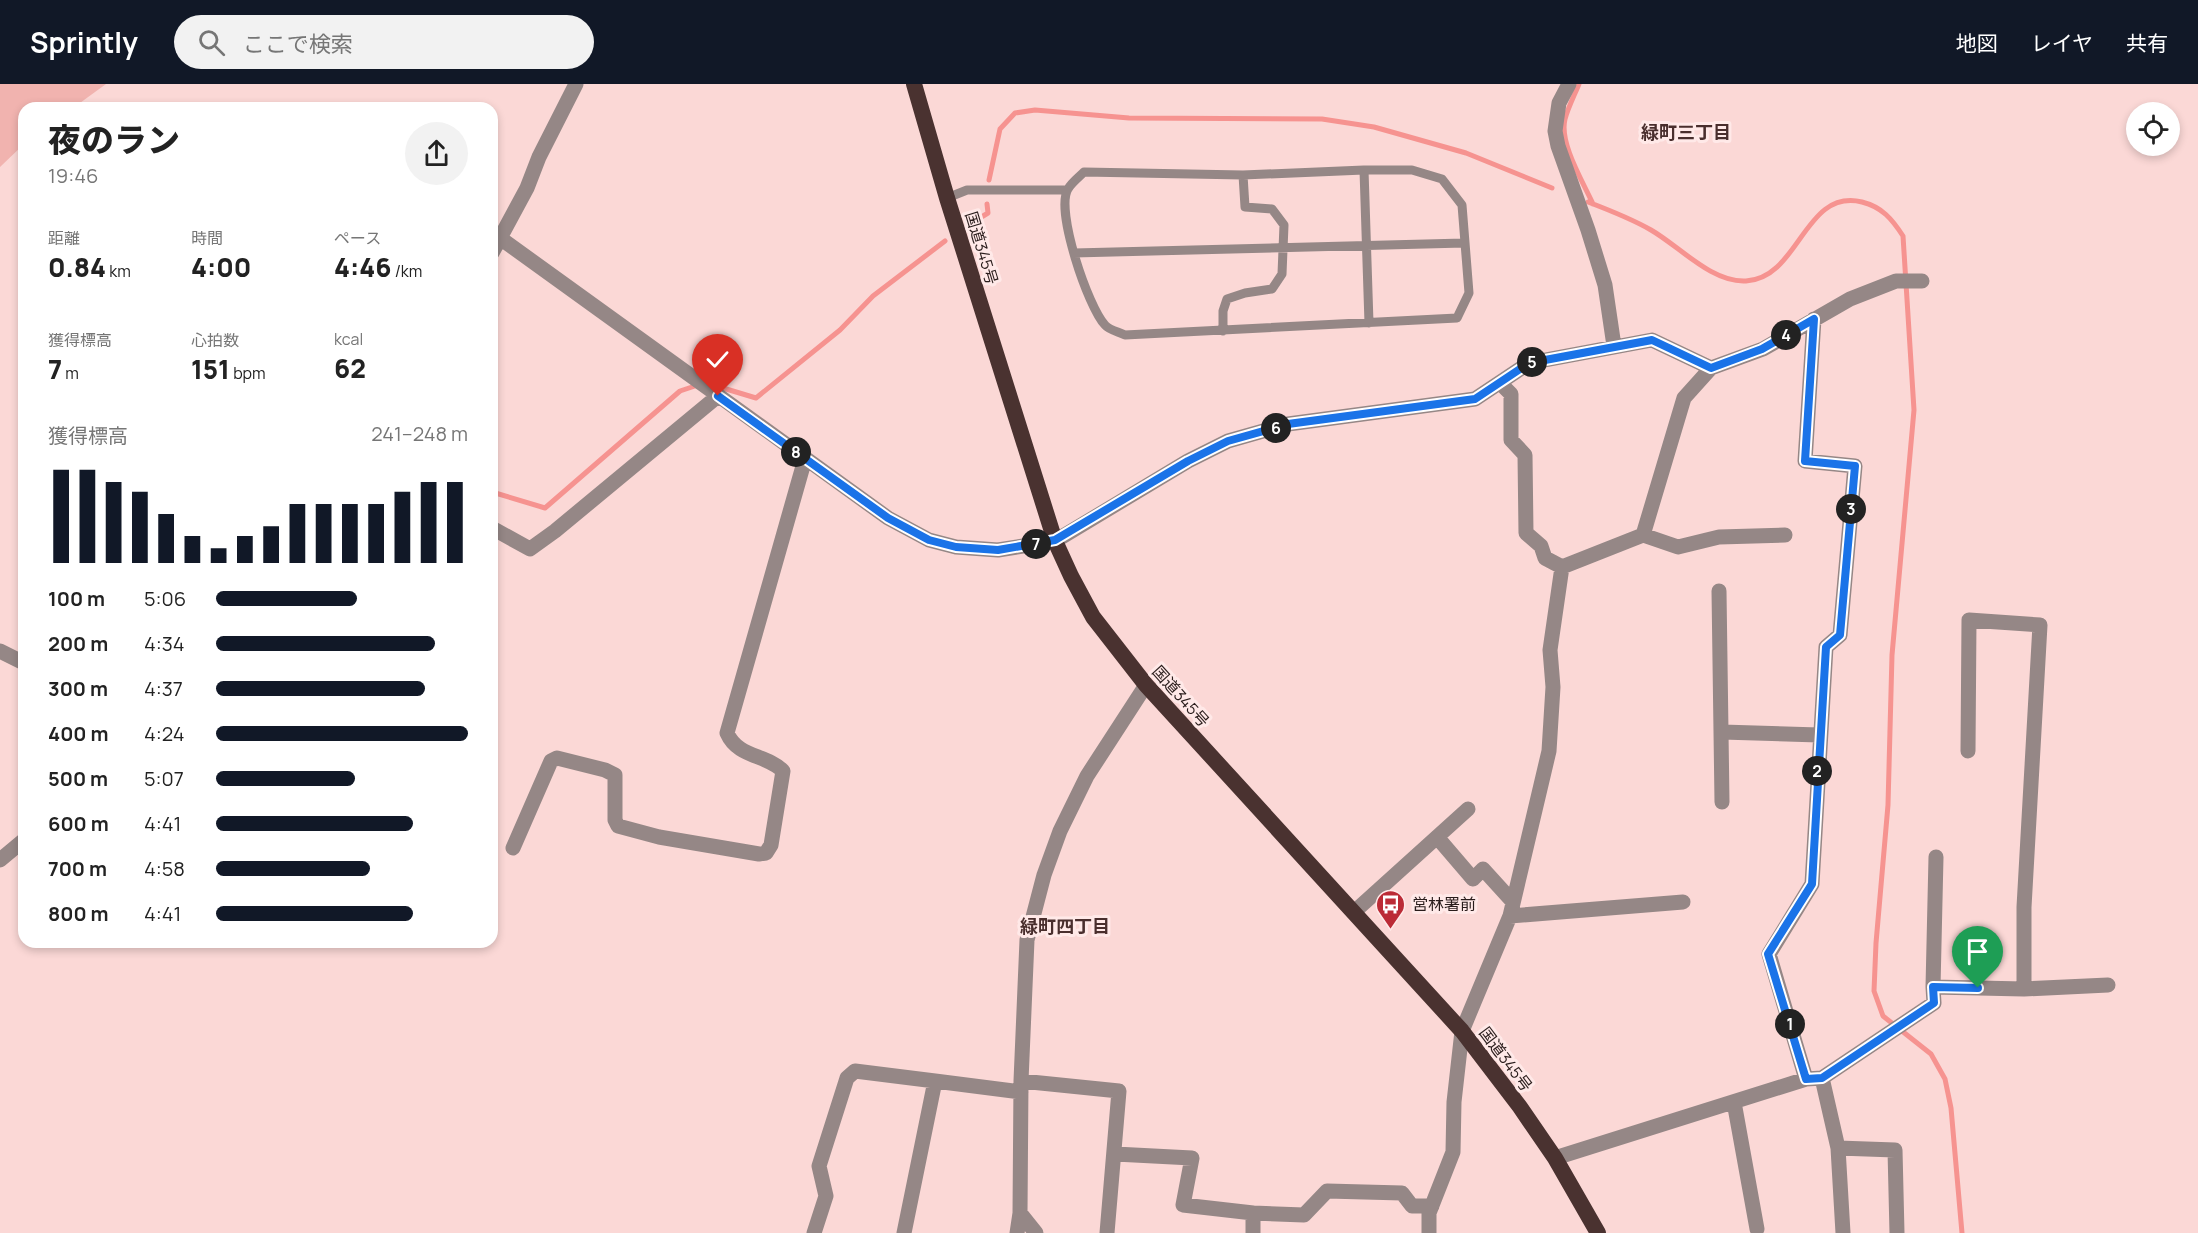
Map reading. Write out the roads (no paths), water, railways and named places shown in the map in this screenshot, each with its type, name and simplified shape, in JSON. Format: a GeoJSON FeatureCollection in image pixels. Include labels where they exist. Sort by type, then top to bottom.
{"type":"FeatureCollection","features":[{"type":"Feature","properties":{"kind":"highway","name":"国道345号"},"geometry":{"type":"LineString","coordinates":[[914,84],[947,198],[1055,540],[1093,617],[1146,685],[1462,1031],[1556,1158],[1598,1233]]}},
{"type":"Feature","properties":{"kind":"street"},"geometry":{"type":"LineString","coordinates":[[498,242],[527,188],[539,157],[576,84]]}},
{"type":"Feature","properties":{"kind":"street"},"geometry":{"type":"LineString","coordinates":[[1569,84],[1559,103],[1555,131],[1605,285],[1614,346]]}},
{"type":"Feature","properties":{"kind":"street"},"geometry":{"type":"LineString","coordinates":[[500,238],[888,518],[929,540],[956,547],[998,550],[1055,540],[1188,461],[1228,441],[1288,424],[1475,399],[1529,363],[1652,340],[1711,368]]}},
{"type":"Feature","properties":{"kind":"street"},"geometry":{"type":"LineString","coordinates":[[1643,535],[1684,398],[1711,368],[1762,349],[1850,299],[1896,281],[1922,281]]}},
{"type":"Feature","properties":{"kind":"street"},"geometry":{"type":"LineString","coordinates":[[1806,1079],[1768,954],[1812,884],[1826,647],[1840,635],[1855,466],[1805,461],[1814,319]]}},
{"type":"Feature","properties":{"kind":"street"},"geometry":{"type":"LineString","coordinates":[[1500,383],[1511,394],[1511,440],[1525,455],[1526,533],[1541,546],[1545,558],[1562,567],[1643,535],[1678,547],[1719,537],[1785,535]]}},
{"type":"Feature","properties":{"kind":"street"},"geometry":{"type":"LineString","coordinates":[[498,531],[530,549],[555,531],[718,396]]}},
{"type":"Feature","properties":{"kind":"street"},"geometry":{"type":"LineString","coordinates":[[513,848],[550,761],[556,758],[605,770],[615,775],[615,820],[618,826],[659,837],[759,854],[766,853],[771,845],[783,771],[776,764],[732,744],[727,733],[805,459]]}},
{"type":"Feature","properties":{"kind":"street"},"geometry":{"type":"LineString","coordinates":[[1429,1233],[1429,1213],[1453,1152],[1454,1102],[1462,1031],[1512,909],[1549,752],[1553,687],[1550,650],[1562,567]]}},
{"type":"Feature","properties":{"kind":"street"},"geometry":{"type":"LineString","coordinates":[[1719,591],[1722,802]]}},
{"type":"Feature","properties":{"kind":"street"},"geometry":{"type":"LineString","coordinates":[[1968,751],[1969,620],[2040,625],[2024,907],[2024,989]]}},
{"type":"Feature","properties":{"kind":"street"},"geometry":{"type":"LineString","coordinates":[[0,651],[18,660]]}},
{"type":"Feature","properties":{"kind":"street"},"geometry":{"type":"LineString","coordinates":[[1017,1233],[1020,1213],[1021,1087],[1027,940],[1044,876],[1060,831],[1087,776],[1146,685]]}},
{"type":"Feature","properties":{"kind":"street"},"geometry":{"type":"LineString","coordinates":[[1722,732],[1819,735]]}},
{"type":"Feature","properties":{"kind":"street"},"geometry":{"type":"LineString","coordinates":[[1354,912],[1468,809]]}},
{"type":"Feature","properties":{"kind":"street"},"geometry":{"type":"LineString","coordinates":[[1437,837],[1473,879],[1483,869],[1512,909]]}},
{"type":"Feature","properties":{"kind":"street"},"geometry":{"type":"LineString","coordinates":[[0,861],[18,845]]}},
{"type":"Feature","properties":{"kind":"street"},"geometry":{"type":"LineString","coordinates":[[1556,1158],[1806,1079],[1822,1078],[1934,1003],[1936,857]]}},
{"type":"Feature","properties":{"kind":"street"},"geometry":{"type":"LineString","coordinates":[[1512,909],[1683,902]]}},
{"type":"Feature","properties":{"kind":"street"},"geometry":{"type":"LineString","coordinates":[[1933,987],[2024,989],[2108,985]]}},
{"type":"Feature","properties":{"kind":"street"},"geometry":{"type":"LineString","coordinates":[[814,1233],[826,1196],[819,1166],[847,1078],[855,1071],[934,1081],[1119,1091],[1107,1233]]}},
{"type":"Feature","properties":{"kind":"street"},"geometry":{"type":"LineString","coordinates":[[1822,1078],[1838,1148],[1843,1233]]}},
{"type":"Feature","properties":{"kind":"street"},"geometry":{"type":"LineString","coordinates":[[904,1233],[934,1081]]}},
{"type":"Feature","properties":{"kind":"street"},"geometry":{"type":"LineString","coordinates":[[1734,1102],[1758,1229]]}},
{"type":"Feature","properties":{"kind":"street"},"geometry":{"type":"LineString","coordinates":[[1838,1148],[1895,1150],[1897,1233]]}},
{"type":"Feature","properties":{"kind":"street"},"geometry":{"type":"LineString","coordinates":[[1115,1154],[1192,1158],[1183,1205],[1253,1213],[1304,1215],[1327,1191],[1402,1192],[1412,1206],[1432,1206]]}},
{"type":"Feature","properties":{"kind":"street"},"geometry":{"type":"LineString","coordinates":[[1020,1213],[1036,1233]]}},
{"type":"Feature","properties":{"kind":"street"},"geometry":{"type":"LineString","coordinates":[[1252,1233],[1253,1213]]}},
{"type":"Feature","properties":{"kind":"lane"},"geometry":{"type":"LineString","coordinates":[[1364,170],[1369,323]]}},
{"type":"Feature","properties":{"kind":"lane"},"geometry":{"type":"LineString","coordinates":[[1364,170],[1412,170],[1442,179],[1462,205],[1469,293],[1457,318],[1125,335],[1106,326],[1094,307],[1074,253],[1064,213],[1067,190],[1084,172],[1243,175],[1364,170]]}},
{"type":"Feature","properties":{"kind":"lane"},"geometry":{"type":"LineString","coordinates":[[1223,331],[1223,311],[1227,299],[1245,293],[1272,289],[1282,274],[1284,225],[1272,209],[1245,207],[1243,175]]}},
{"type":"Feature","properties":{"kind":"lane"},"geometry":{"type":"LineString","coordinates":[[947,198],[967,190],[1067,190]]}},
{"type":"Feature","properties":{"kind":"lane"},"geometry":{"type":"LineString","coordinates":[[1074,253],[1464,243]]}},
{"type":"Feature","properties":{"kind":"waterway"},"geometry":{"type":"LineString","coordinates":[[1579,84],[1566,115],[1565,139],[1593,204]]}},
{"type":"Feature","properties":{"kind":"waterway"},"geometry":{"type":"LineString","coordinates":[[989,180],[1000,129],[1015,113],[1035,110],[1129,118],[1322,119],[1374,127],[1466,153],[1552,188]]}},
{"type":"Feature","properties":{"kind":"waterway"},"geometry":{"type":"LineString","coordinates":[[1588,202],[1644,226],[1708,270],[1733,280],[1746,281],[1764,276],[1779,265],[1814,220],[1827,208],[1843,201],[1862,202],[1881,210],[1903,236],[1914,410],[1892,655],[1888,805],[1874,991],[1883,1016],[1931,1054],[1945,1079],[1951,1108],[1962,1233]]}},
{"type":"Feature","properties":{"kind":"waterway"},"geometry":{"type":"LineString","coordinates":[[970,224],[988,213],[987,204]]}},
{"type":"Feature","properties":{"kind":"waterway"},"geometry":{"type":"LineString","coordinates":[[713,385],[756,398],[840,330],[873,296],[945,241]]}},
{"type":"Feature","properties":{"kind":"waterway"},"geometry":{"type":"LineString","coordinates":[[498,494],[545,508],[680,391],[698,385]]}},
{"type":"Feature","properties":{"kind":"place","name":"営林署前"},"geometry":{"type":"Point","coordinates":[1391,930]}},
{"type":"Feature","properties":{"kind":"district","name":"緑町三丁目"},"geometry":{"type":"Point","coordinates":[1686,133]}},
{"type":"Feature","properties":{"kind":"district","name":"緑町四丁目"},"geometry":{"type":"Point","coordinates":[1065,927]}}]}
